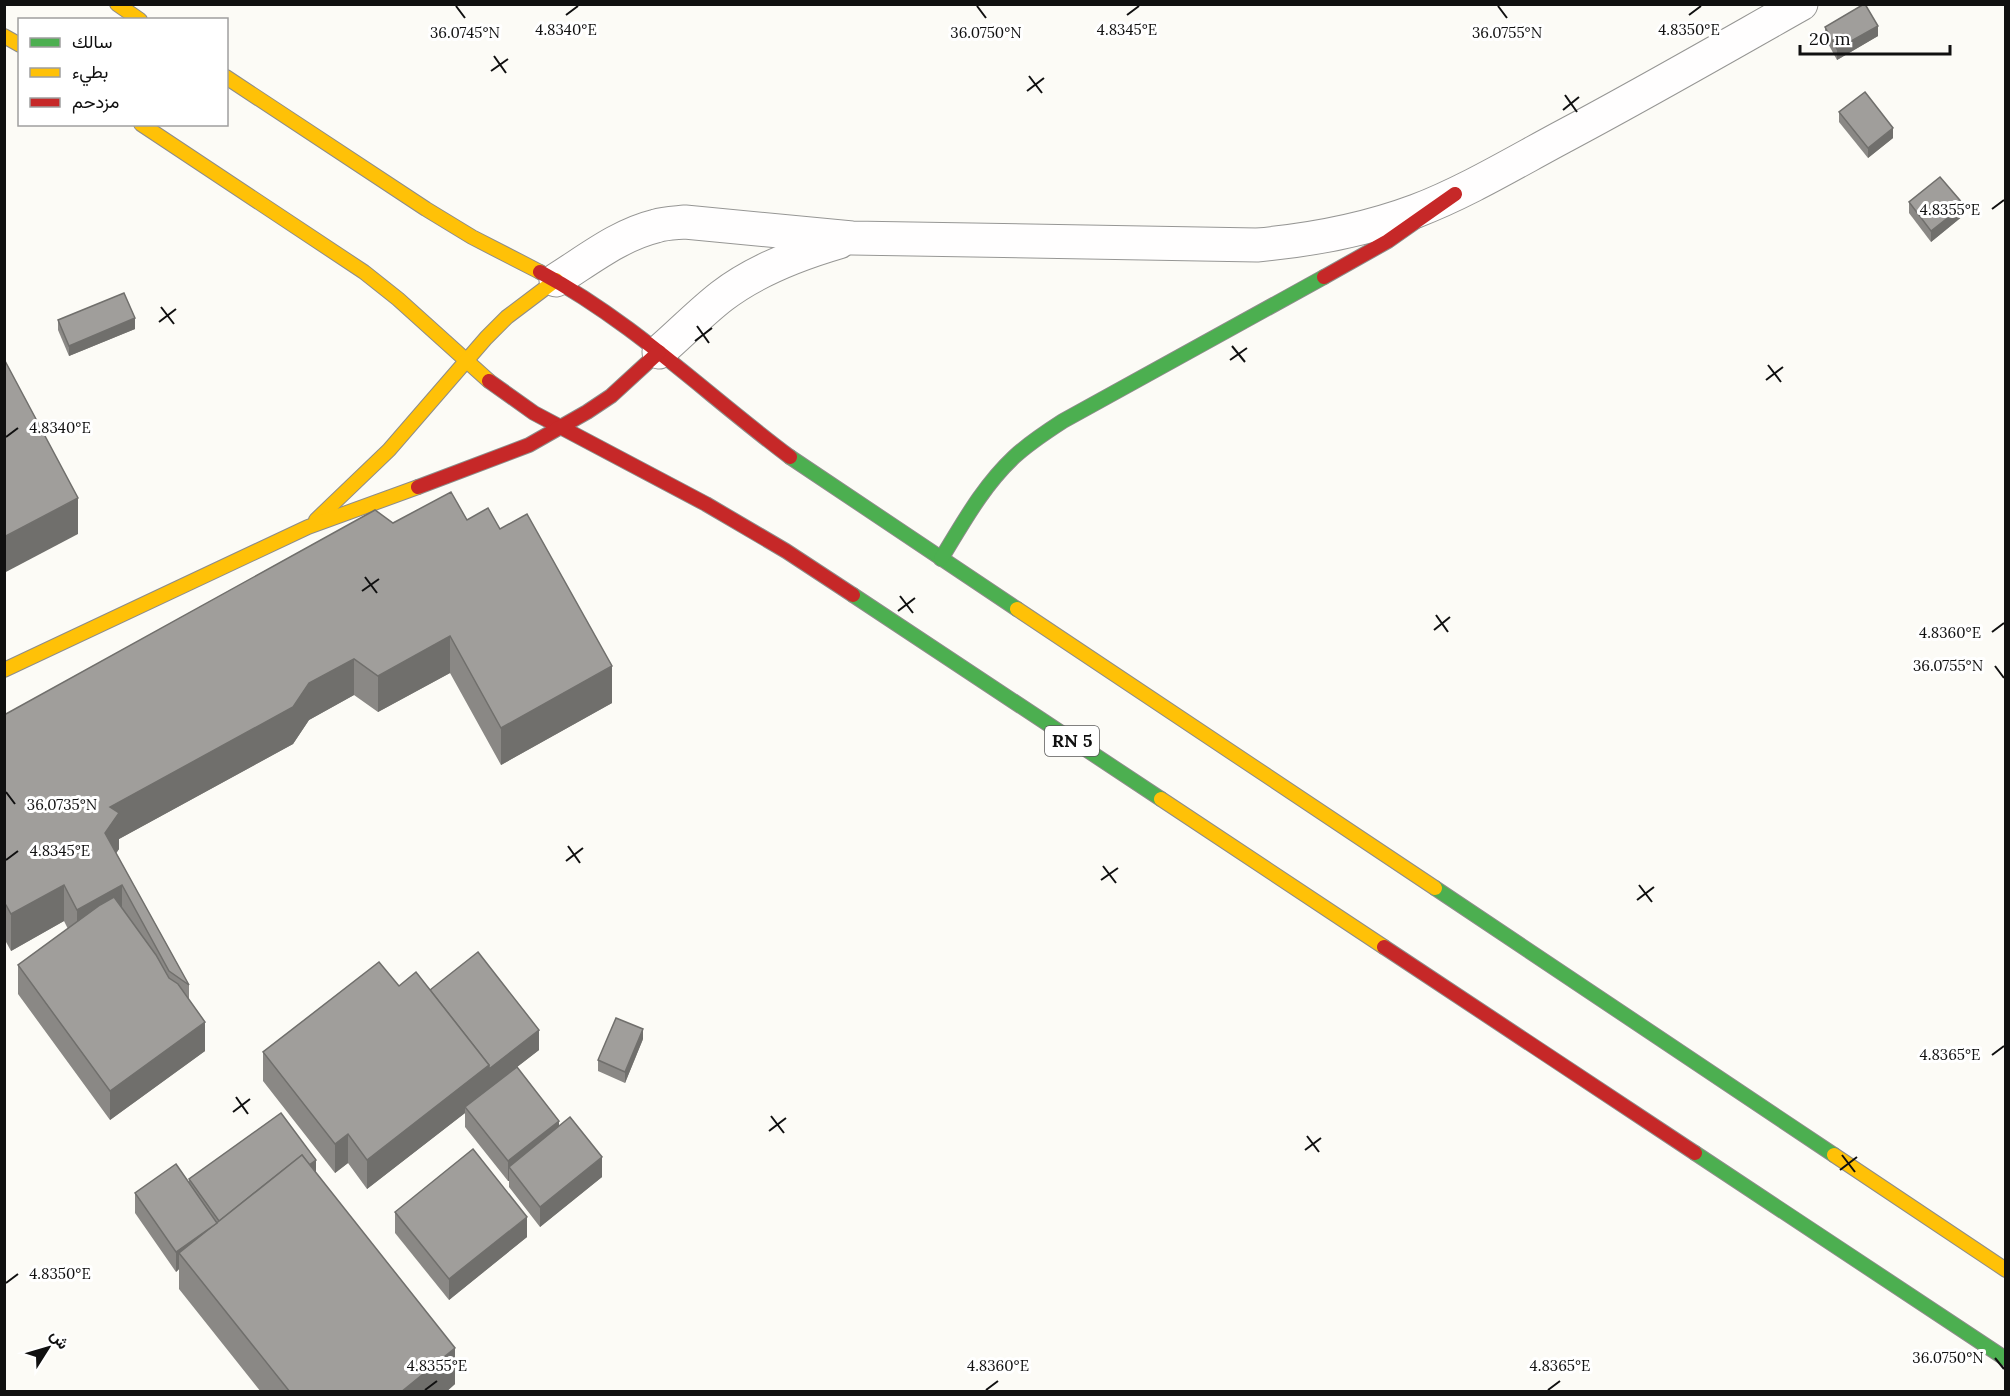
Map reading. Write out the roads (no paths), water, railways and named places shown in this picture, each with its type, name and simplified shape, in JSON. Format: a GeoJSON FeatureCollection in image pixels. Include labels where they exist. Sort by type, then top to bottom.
{"type":"FeatureCollection","features":[{"type":"Feature","properties":{"kind":"main road"},"geometry":{"type":"LineString","coordinates":[[117,4],[137,18]]}},
{"type":"Feature","properties":{"kind":"main road"},"geometry":{"type":"LineString","coordinates":[[4,36],[18,44]]}},
{"type":"Feature","properties":{"kind":"main road"},"geometry":{"type":"LineString","coordinates":[[228,78],[427,210],[481,242],[556,280],[611,316],[659,352],[766,440],[2006,1270]]}},
{"type":"Feature","properties":{"kind":"main road","name":"RN 5"},"geometry":{"type":"LineString","coordinates":[[144,126],[364,272],[398,299],[486,379],[510,396],[560,428],[705,504],[786,551],[2006,1359]]}},
{"type":"Feature","properties":{"kind":"main road"},"geometry":{"type":"LineString","coordinates":[[941,559],[976,501],[994,478],[1014,457],[1038,438],[1063,421],[1388,241],[1455,194]]}},
{"type":"Feature","properties":{"kind":"main road"},"geometry":{"type":"LineString","coordinates":[[308,527],[389,450],[507,316],[556,280]]}},
{"type":"Feature","properties":{"kind":"main road"},"geometry":{"type":"LineString","coordinates":[[4,670],[308,527],[529,445],[611,396],[659,352]]}},
{"type":"Feature","properties":{"kind":"street"},"geometry":{"type":"LineString","coordinates":[[556,280],[636,232],[657,225],[685,222],[852,238],[1257,245],[1298,242],[1338,234],[1378,224],[1455,194],[1618,107],[1801,4]]}},
{"type":"Feature","properties":{"kind":"street"},"geometry":{"type":"LineString","coordinates":[[659,352],[722,296],[744,282],[792,258],[852,238]]}}]}
